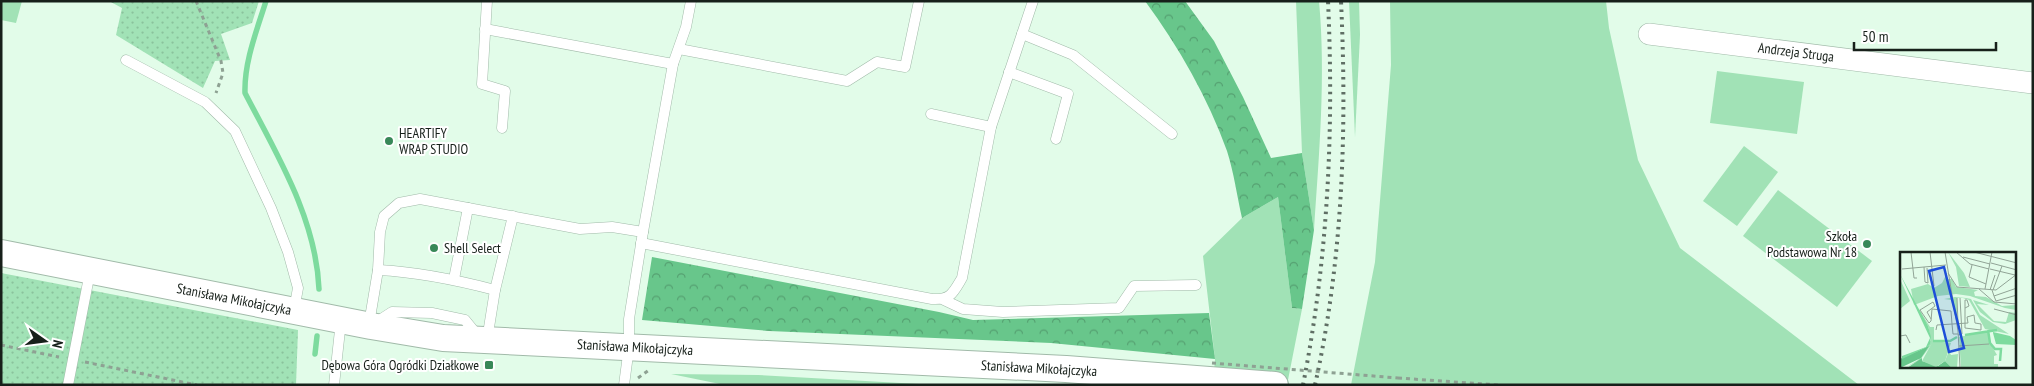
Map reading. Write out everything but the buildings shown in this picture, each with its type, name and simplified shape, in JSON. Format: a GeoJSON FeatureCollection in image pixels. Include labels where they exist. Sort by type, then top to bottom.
{"type":"FeatureCollection","features":[{"type":"Feature","properties":{"kind":"street","name":"Andrzeja Struga"},"geometry":{"type":"LineString","coordinates":[[1648,34],[2033,82]]}},
{"type":"Feature","properties":{"kind":"street","name":"Stanisława Mikołajczyka"},"geometry":{"type":"LineString","coordinates":[[1,253],[370,326],[443,338],[1066,369],[1212,371],[1276,385]]}},
{"type":"Feature","properties":{"kind":"lane"},"geometry":{"type":"LineString","coordinates":[[487,1],[482,84],[505,91],[502,128]]}},
{"type":"Feature","properties":{"kind":"lane"},"geometry":{"type":"LineString","coordinates":[[627,384],[629,319],[642,238],[673,64],[686,27],[691,1]]}},
{"type":"Feature","properties":{"kind":"lane"},"geometry":{"type":"LineString","coordinates":[[679,49],[847,81],[876,62],[905,68],[919,1]]}},
{"type":"Feature","properties":{"kind":"lane"},"geometry":{"type":"LineString","coordinates":[[944,300],[953,293],[962,278],[991,126],[1033,1]]}},
{"type":"Feature","properties":{"kind":"lane"},"geometry":{"type":"LineString","coordinates":[[485,29],[673,64]]}},
{"type":"Feature","properties":{"kind":"lane"},"geometry":{"type":"LineString","coordinates":[[1022,34],[1072,55],[1172,134]]}},
{"type":"Feature","properties":{"kind":"lane"},"geometry":{"type":"LineString","coordinates":[[126,60],[206,102],[235,131],[288,252],[298,288],[293,311]]}},
{"type":"Feature","properties":{"kind":"lane"},"geometry":{"type":"LineString","coordinates":[[1009,72],[1068,94],[1056,139]]}},
{"type":"Feature","properties":{"kind":"lane"},"geometry":{"type":"LineString","coordinates":[[931,114],[991,126]]}},
{"type":"Feature","properties":{"kind":"lane"},"geometry":{"type":"LineString","coordinates":[[370,326],[378,270],[380,232],[384,216],[399,203],[420,199],[580,229],[612,227],[642,238],[944,300],[963,309],[1003,312],[1119,308],[1134,286],[1196,286]]}},
{"type":"Feature","properties":{"kind":"lane"},"geometry":{"type":"LineString","coordinates":[[454,280],[468,208]]}},
{"type":"Feature","properties":{"kind":"lane"},"geometry":{"type":"LineString","coordinates":[[485,341],[513,216]]}},
{"type":"Feature","properties":{"kind":"lane"},"geometry":{"type":"LineString","coordinates":[[378,270],[399,271],[454,280],[495,290]]}},
{"type":"Feature","properties":{"kind":"lane"},"geometry":{"type":"LineString","coordinates":[[68,385],[90,271]]}},
{"type":"Feature","properties":{"kind":"lane"},"geometry":{"type":"LineString","coordinates":[[334,385],[336,348],[341,320]]}},
{"type":"Feature","properties":{"kind":"path"},"geometry":{"type":"LineString","coordinates":[[196,1],[221,61],[223,73],[211,108]]}},
{"type":"Feature","properties":{"kind":"path"},"geometry":{"type":"LineString","coordinates":[[1,345],[197,385]]}},
{"type":"Feature","properties":{"kind":"path"},"geometry":{"type":"LineString","coordinates":[[1212,371],[1398,378],[1500,385]]}},
{"type":"Feature","properties":{"kind":"green space"},"geometry":{"type":"Polygon","coordinates":[[[1,1],[22,1],[16,23],[1,20],[1,1]]]}},
{"type":"Feature","properties":{"kind":"green space"},"geometry":{"type":"Polygon","coordinates":[[[109,1],[259,1],[252,23],[221,34],[230,60],[215,61],[203,88],[116,35],[122,8],[109,1]]]}},
{"type":"Feature","properties":{"kind":"green space"},"geometry":{"type":"Polygon","coordinates":[[[1145,1],[1185,1],[1214,41],[1243,97],[1271,158],[1302,153],[1314,230],[1302,309],[1292,308],[1278,197],[1242,218],[1227,151],[1211,112],[1192,73],[1145,1]]]}},
{"type":"Feature","properties":{"kind":"green space"},"geometry":{"type":"Polygon","coordinates":[[[1296,1],[1319,1],[1322,87],[1314,230],[1302,153],[1296,1]]]}},
{"type":"Feature","properties":{"kind":"green space"},"geometry":{"type":"Polygon","coordinates":[[[1349,1],[1359,1],[1360,35],[1355,137],[1349,1]]]}},
{"type":"Feature","properties":{"kind":"green space"},"geometry":{"type":"Polygon","coordinates":[[[1390,1],[1606,1],[1609,28],[1638,160],[1680,248],[1859,385],[1351,385],[1375,262],[1391,65],[1390,1]]]}},
{"type":"Feature","properties":{"kind":"green space"},"geometry":{"type":"Polygon","coordinates":[[[1717,71],[1804,82],[1797,134],[1710,123],[1717,71]]]}},
{"type":"Feature","properties":{"kind":"green space"},"geometry":{"type":"Polygon","coordinates":[[[1744,146],[1778,172],[1737,226],[1703,201],[1744,146]]]}},
{"type":"Feature","properties":{"kind":"green space"},"geometry":{"type":"Polygon","coordinates":[[[1778,190],[1872,261],[1837,307],[1743,236],[1778,190]]]}},
{"type":"Feature","properties":{"kind":"green space"},"geometry":{"type":"Polygon","coordinates":[[[1278,197],[1292,308],[1302,309],[1287,385],[1213,385],[1215,359],[1203,256],[1242,218],[1278,197]]]}},
{"type":"Feature","properties":{"kind":"green space"},"geometry":{"type":"Polygon","coordinates":[[[652,257],[973,320],[1209,313],[1215,359],[1051,343],[769,331],[642,320],[652,257]]]}},
{"type":"Feature","properties":{"kind":"green space"},"geometry":{"type":"Polygon","coordinates":[[[1,273],[298,330],[296,385],[1,385],[1,273]]]}},
{"type":"Feature","properties":{"kind":"green space"},"geometry":{"type":"Polygon","coordinates":[[[671,374],[758,375],[937,385],[725,385],[671,374]]]}},
{"type":"Feature","properties":{"kind":"waterway"},"geometry":{"type":"LineString","coordinates":[[266,1],[249,58],[245,93],[282,164],[303,212],[311,237],[319,289]]}},
{"type":"Feature","properties":{"kind":"waterway"},"geometry":{"type":"LineString","coordinates":[[315,354],[317,336]]}},
{"type":"Feature","properties":{"kind":"railway"},"geometry":{"type":"LineString","coordinates":[[1303,385],[1318,290],[1327,194],[1330,98],[1328,1]]}},
{"type":"Feature","properties":{"kind":"railway"},"geometry":{"type":"LineString","coordinates":[[1315,385],[1332,290],[1341,194],[1343,146],[1341,1]]}},
{"type":"Feature","properties":{"kind":"place","name":"HEARTIFY WRAP STUDIO"},"geometry":{"type":"Point","coordinates":[389,141]}},
{"type":"Feature","properties":{"kind":"place","name":"Szkoła Podstawowa Nr 18"},"geometry":{"type":"Point","coordinates":[1867,244]}},
{"type":"Feature","properties":{"kind":"place","name":"Shell Select"},"geometry":{"type":"Point","coordinates":[434,248]}},
{"type":"Feature","properties":{"kind":"place","name":"Dębowa Góra Ogródki Działkowe"},"geometry":{"type":"Point","coordinates":[489,365]}}]}
